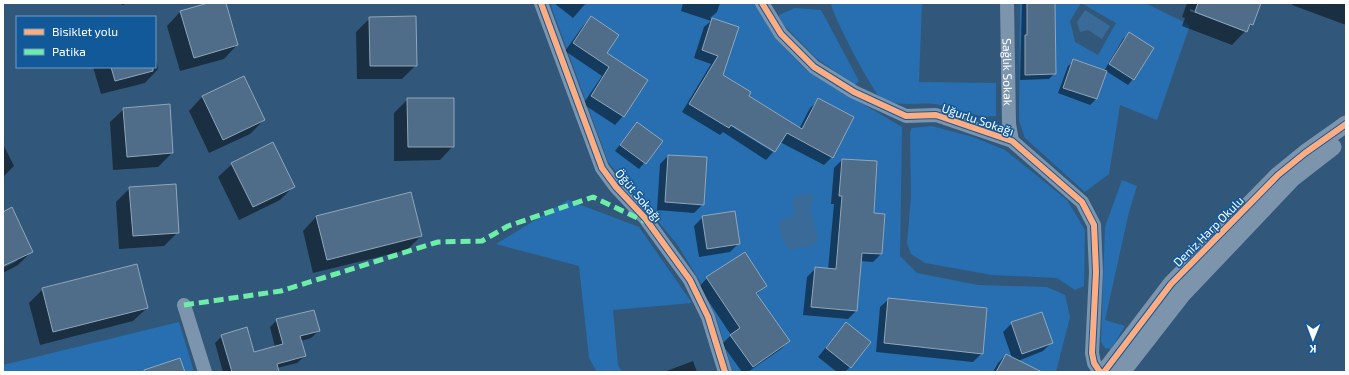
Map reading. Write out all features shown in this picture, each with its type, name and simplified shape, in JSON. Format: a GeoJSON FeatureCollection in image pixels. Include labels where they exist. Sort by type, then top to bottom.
{"type":"FeatureCollection","features":[{"type":"Feature","properties":{"kind":"street","name":"Öğüt Sokağı"},"geometry":{"type":"LineString","coordinates":[[542,3],[602,168],[616,188],[645,218],[690,280],[708,317],[726,372]]}},
{"type":"Feature","properties":{"kind":"street","name":"Uğurlu Sokağı"},"geometry":{"type":"LineString","coordinates":[[762,3],[781,34],[814,67],[854,92],[906,116],[936,115],[1012,141],[1082,202],[1094,225],[1096,272],[1092,353],[1094,363],[1100,372]]}},
{"type":"Feature","properties":{"kind":"street","name":"Sağlık Sokak"},"geometry":{"type":"LineString","coordinates":[[1007,3],[1009,124],[1012,141]]}},
{"type":"Feature","properties":{"kind":"street","name":"Deniz Harp Okulu"},"geometry":{"type":"LineString","coordinates":[[1104,372],[1171,284],[1278,175],[1305,153],[1346,124]]}},
{"type":"Feature","properties":{"kind":"street","name":"Deniz Harp Okulu"},"geometry":{"type":"LineString","coordinates":[[1122,372],[1182,295],[1288,183],[1346,138]]}},
{"type":"Feature","properties":{"kind":"street"},"geometry":{"type":"LineString","coordinates":[[184,305],[205,372]]}},
{"type":"Feature","properties":{"kind":"shaded area"},"geometry":{"type":"Polygon","coordinates":[[[550,3],[757,3],[776,39],[806,70],[902,127],[900,256],[917,273],[978,285],[1047,287],[1065,295],[1070,317],[1056,372],[733,372],[717,320],[699,280],[677,244],[608,162],[550,3]]]}},
{"type":"Feature","properties":{"kind":"shaded area"},"geometry":{"type":"Polygon","coordinates":[[[831,3],[922,3],[919,82],[996,83],[996,116],[980,116],[934,104],[899,104],[880,97],[852,51],[831,3]]]}},
{"type":"Feature","properties":{"kind":"shaded area"},"geometry":{"type":"Polygon","coordinates":[[[1020,3],[1081,3],[1145,3],[1190,25],[1157,120],[1120,105],[1109,174],[1085,192],[1025,138],[1019,121],[1020,3]],[[1081,3],[1070,21],[1075,42],[1098,55],[1116,23],[1081,3]]]}},
{"type":"Feature","properties":{"kind":"shaded area"},"geometry":{"type":"Polygon","coordinates":[[[795,8],[821,10],[859,81],[855,85],[816,58],[779,20],[779,15],[795,8]]]}},
{"type":"Feature","properties":{"kind":"shaded area"},"geometry":{"type":"Polygon","coordinates":[[[1085,10],[1110,26],[1102,39],[1088,30],[1080,32],[1077,22],[1085,10]]]}},
{"type":"Feature","properties":{"kind":"shaded area"},"geometry":{"type":"Polygon","coordinates":[[[932,126],[973,137],[1005,150],[1067,200],[1085,230],[1084,286],[1075,290],[1057,278],[992,275],[925,263],[911,254],[907,243],[911,197],[910,132],[912,128],[932,126]]]}},
{"type":"Feature","properties":{"kind":"shaded area"},"geometry":{"type":"Polygon","coordinates":[[[1122,180],[1137,186],[1129,212],[1105,320],[1125,326],[1111,349],[1105,348],[1101,342],[1105,227],[1122,180]]]}},
{"type":"Feature","properties":{"kind":"shaded area"},"geometry":{"type":"Polygon","coordinates":[[[802,194],[814,195],[810,210],[818,236],[817,242],[811,246],[789,250],[782,238],[778,224],[787,218],[792,217],[794,211],[792,199],[802,194]]]}},
{"type":"Feature","properties":{"kind":"shaded area"},"geometry":{"type":"Polygon","coordinates":[[[568,200],[639,227],[692,303],[613,310],[618,365],[622,372],[597,372],[589,358],[579,266],[496,244],[568,200]]]}},
{"type":"Feature","properties":{"kind":"shaded area"},"geometry":{"type":"Polygon","coordinates":[[[179,322],[194,372],[3,372],[3,365],[179,322]]]}},
{"type":"Feature","properties":{"kind":"building"},"geometry":{"type":"Polygon","coordinates":[[[208,3],[226,3],[238,45],[194,58],[180,11],[208,3]]]}},
{"type":"Feature","properties":{"kind":"building"},"geometry":{"type":"Polygon","coordinates":[[[1027,3],[1055,3],[1056,74],[1025,75],[1027,3]]]}},
{"type":"Feature","properties":{"kind":"building"},"geometry":{"type":"Polygon","coordinates":[[[1198,3],[1261,3],[1253,25],[1250,24],[1247,32],[1195,12],[1198,3]]]}},
{"type":"Feature","properties":{"kind":"building"},"geometry":{"type":"Polygon","coordinates":[[[416,16],[417,66],[370,66],[369,17],[416,16]]]}},
{"type":"Feature","properties":{"kind":"building"},"geometry":{"type":"Polygon","coordinates":[[[591,16],[619,35],[607,53],[648,80],[624,117],[591,96],[609,67],[573,43],[591,16]]]}},
{"type":"Feature","properties":{"kind":"building"},"geometry":{"type":"Polygon","coordinates":[[[712,18],[739,27],[723,75],[751,92],[749,96],[802,129],[818,98],[854,117],[833,158],[787,133],[775,152],[731,125],[729,128],[689,104],[718,56],[702,50],[712,18]]]}},
{"type":"Feature","properties":{"kind":"building"},"geometry":{"type":"Polygon","coordinates":[[[1129,32],[1154,48],[1134,80],[1109,64],[1129,32]]]}},
{"type":"Feature","properties":{"kind":"building"},"geometry":{"type":"Polygon","coordinates":[[[1073,59],[1107,71],[1097,99],[1063,88],[1073,59]]]}},
{"type":"Feature","properties":{"kind":"building"},"geometry":{"type":"Polygon","coordinates":[[[111,68],[153,68],[153,71],[115,81],[111,68]]]}},
{"type":"Feature","properties":{"kind":"building"},"geometry":{"type":"Polygon","coordinates":[[[244,76],[265,120],[223,140],[202,96],[244,76]]]}},
{"type":"Feature","properties":{"kind":"building"},"geometry":{"type":"Polygon","coordinates":[[[407,98],[454,98],[454,147],[408,147],[407,98]]]}},
{"type":"Feature","properties":{"kind":"building"},"geometry":{"type":"Polygon","coordinates":[[[170,104],[173,153],[127,157],[123,108],[170,104]]]}},
{"type":"Feature","properties":{"kind":"building"},"geometry":{"type":"Polygon","coordinates":[[[637,122],[663,141],[646,164],[620,145],[637,122]]]}},
{"type":"Feature","properties":{"kind":"building"},"geometry":{"type":"Polygon","coordinates":[[[273,142],[295,187],[253,207],[231,163],[273,142]]]}},
{"type":"Feature","properties":{"kind":"building"},"geometry":{"type":"Polygon","coordinates":[[[668,155],[707,157],[704,205],[665,202],[668,155]]]}},
{"type":"Feature","properties":{"kind":"building"},"geometry":{"type":"Polygon","coordinates":[[[842,159],[877,161],[874,213],[885,214],[882,254],[862,253],[857,311],[811,307],[815,267],[836,269],[842,196],[839,196],[842,159]]]}},
{"type":"Feature","properties":{"kind":"building"},"geometry":{"type":"Polygon","coordinates":[[[176,184],[179,233],[133,236],[129,187],[176,184]]]}},
{"type":"Feature","properties":{"kind":"building"},"geometry":{"type":"Polygon","coordinates":[[[411,192],[422,236],[327,260],[316,216],[411,192]]]}},
{"type":"Feature","properties":{"kind":"building"},"geometry":{"type":"Polygon","coordinates":[[[12,207],[33,252],[3,266],[3,212],[12,207]]]}},
{"type":"Feature","properties":{"kind":"building"},"geometry":{"type":"Polygon","coordinates":[[[735,211],[740,244],[707,249],[702,216],[735,211]]]}},
{"type":"Feature","properties":{"kind":"building"},"geometry":{"type":"Polygon","coordinates":[[[745,252],[767,286],[756,293],[790,341],[753,367],[730,335],[740,328],[706,277],[745,252]]]}},
{"type":"Feature","properties":{"kind":"building"},"geometry":{"type":"Polygon","coordinates":[[[137,264],[148,308],[53,332],[42,288],[137,264]]]}},
{"type":"Feature","properties":{"kind":"building"},"geometry":{"type":"Polygon","coordinates":[[[888,298],[987,308],[983,354],[884,343],[888,298]]]}},
{"type":"Feature","properties":{"kind":"building"},"geometry":{"type":"Polygon","coordinates":[[[314,310],[320,331],[300,336],[306,356],[277,364],[279,372],[232,372],[221,335],[247,327],[254,352],[283,344],[276,319],[314,310]]]}},
{"type":"Feature","properties":{"kind":"building"},"geometry":{"type":"Polygon","coordinates":[[[1042,312],[1053,343],[1022,354],[1011,322],[1042,312]]]}},
{"type":"Feature","properties":{"kind":"building"},"geometry":{"type":"Polygon","coordinates":[[[846,322],[871,342],[851,368],[826,348],[846,322]]]}},
{"type":"Feature","properties":{"kind":"building"},"geometry":{"type":"Polygon","coordinates":[[[1006,354],[1042,372],[996,372],[1006,354]]]}},
{"type":"Feature","properties":{"kind":"building"},"geometry":{"type":"Polygon","coordinates":[[[180,358],[185,372],[144,372],[144,370],[180,358]]]}},
{"type":"Feature","properties":{"kind":"marked path"},"geometry":{"type":"LineString","coordinates":[[184,305],[281,291],[438,242],[482,241],[508,226],[593,197],[646,222]]}},
{"type":"Feature","properties":{"kind":"cycle path"},"geometry":{"type":"LineString","coordinates":[[541,3],[602,168],[616,187],[645,218],[690,280],[708,317],[725,372]]}},
{"type":"Feature","properties":{"kind":"cycle path"},"geometry":{"type":"LineString","coordinates":[[762,3],[781,34],[814,67],[854,92],[906,116],[936,115],[1012,141],[1082,202],[1094,225],[1096,272],[1092,353],[1094,363],[1100,372]]}},
{"type":"Feature","properties":{"kind":"cycle path"},"geometry":{"type":"LineString","coordinates":[[1104,372],[1171,284],[1278,175],[1305,153],[1346,124]]}}]}
